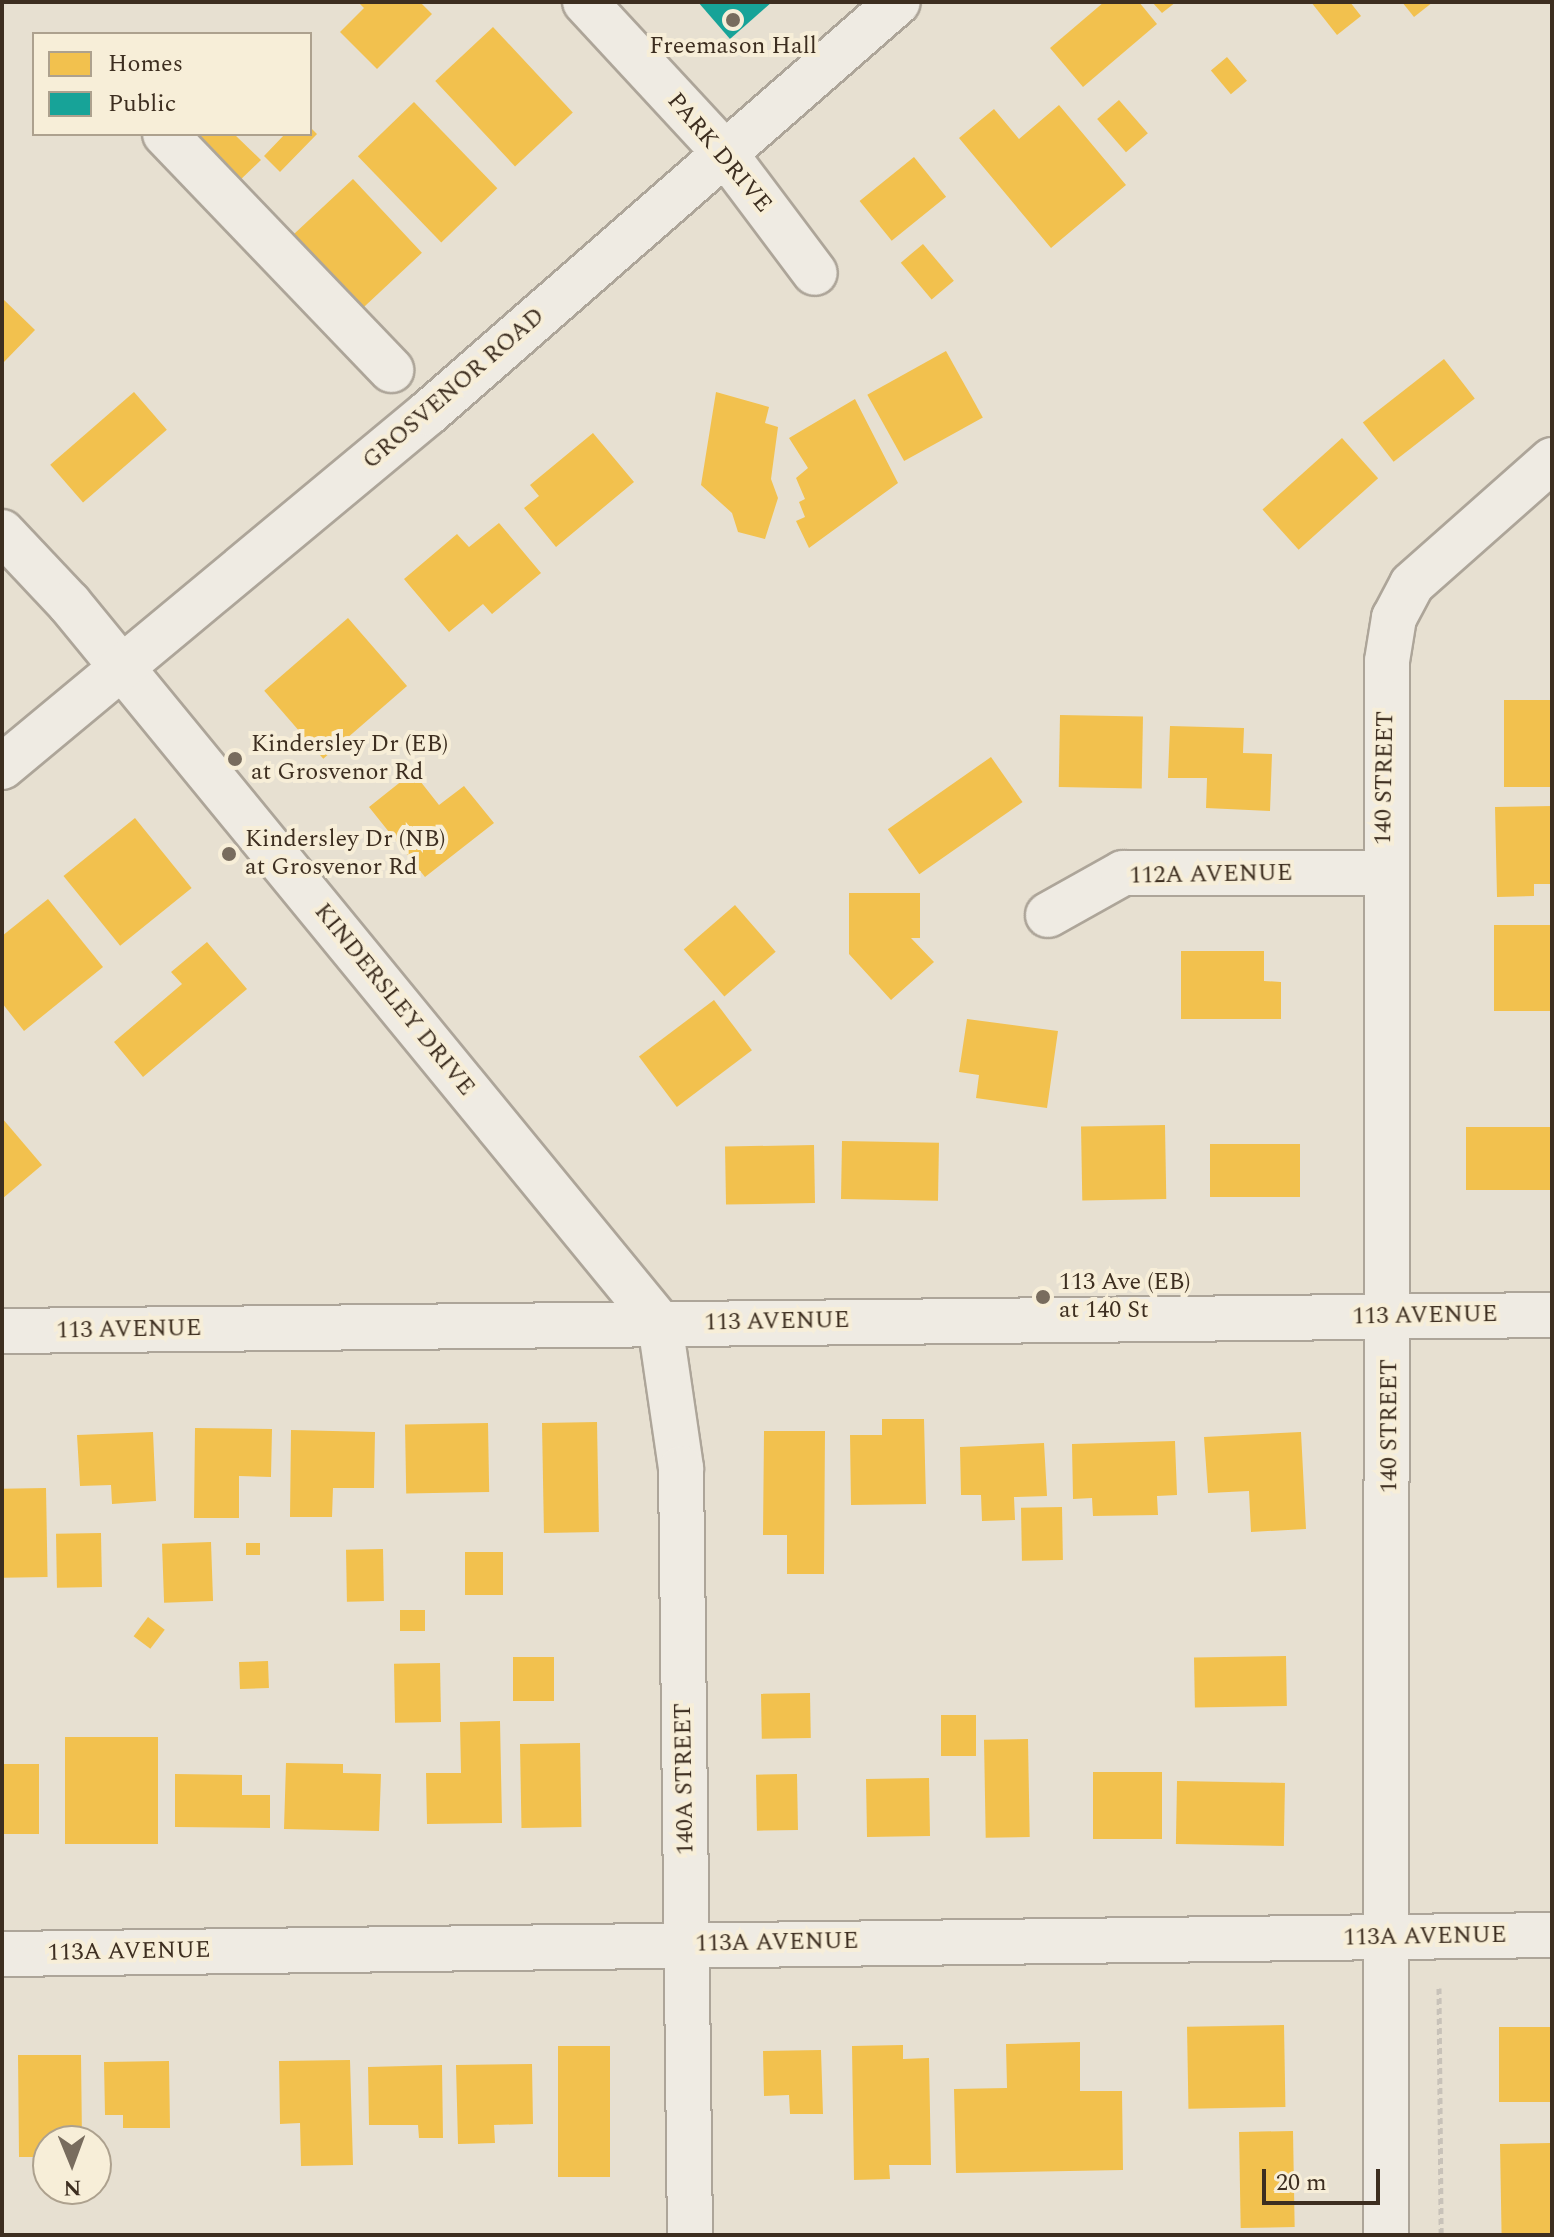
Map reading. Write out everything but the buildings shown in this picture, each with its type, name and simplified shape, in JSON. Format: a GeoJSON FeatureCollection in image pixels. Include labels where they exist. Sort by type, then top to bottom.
{"type":"FeatureCollection","features":[{"type":"Feature","properties":{"kind":"street","name":"PARK DRIVE"},"geometry":{"type":"LineString","coordinates":[[585,2],[724,152],[815,273]]}},
{"type":"Feature","properties":{"kind":"street","name":"GROSVENOR ROAD"},"geometry":{"type":"LineString","coordinates":[[2,767],[428,413],[898,2]]}},
{"type":"Feature","properties":{"kind":"street"},"geometry":{"type":"LineString","coordinates":[[167,136],[391,370]]}},
{"type":"Feature","properties":{"kind":"street","name":"140 STREET"},"geometry":{"type":"LineString","coordinates":[[1386,2235],[1390,1317],[1384,873],[1394,618],[1412,584],[1552,460]]}},
{"type":"Feature","properties":{"kind":"street","name":"KINDERSLEY DRIVE"},"geometry":{"type":"LineString","coordinates":[[2,532],[120,667],[660,1324]]}},
{"type":"Feature","properties":{"kind":"street","name":"112A AVENUE"},"geometry":{"type":"LineString","coordinates":[[1048,915],[1123,873],[1384,873]]}},
{"type":"Feature","properties":{"kind":"street","name":"113 AVENUE"},"geometry":{"type":"LineString","coordinates":[[2,1331],[1552,1315]]}},
{"type":"Feature","properties":{"kind":"street","name":"140A STREET"},"geometry":{"type":"LineString","coordinates":[[660,1324],[681,1468],[690,2235]]}},
{"type":"Feature","properties":{"kind":"street","name":"113A AVENUE"},"geometry":{"type":"LineString","coordinates":[[2,1954],[1552,1935]]}},
{"type":"Feature","properties":{"kind":"path"},"geometry":{"type":"LineString","coordinates":[[1439,1988],[1441,2235]]}},
{"type":"Feature","properties":{"kind":"place","name":"Freemason Hall"},"geometry":{"type":"Point","coordinates":[733,20]}},
{"type":"Feature","properties":{"kind":"place","name":"Kindersley Dr (EB) at Grosvenor Rd"},"geometry":{"type":"Point","coordinates":[235,759]}},
{"type":"Feature","properties":{"kind":"place","name":"Kindersley Dr (NB) at Grosvenor Rd"},"geometry":{"type":"Point","coordinates":[229,854]}},
{"type":"Feature","properties":{"kind":"place","name":"113 Ave (EB) at 140 St"},"geometry":{"type":"Point","coordinates":[1043,1297]}}]}
